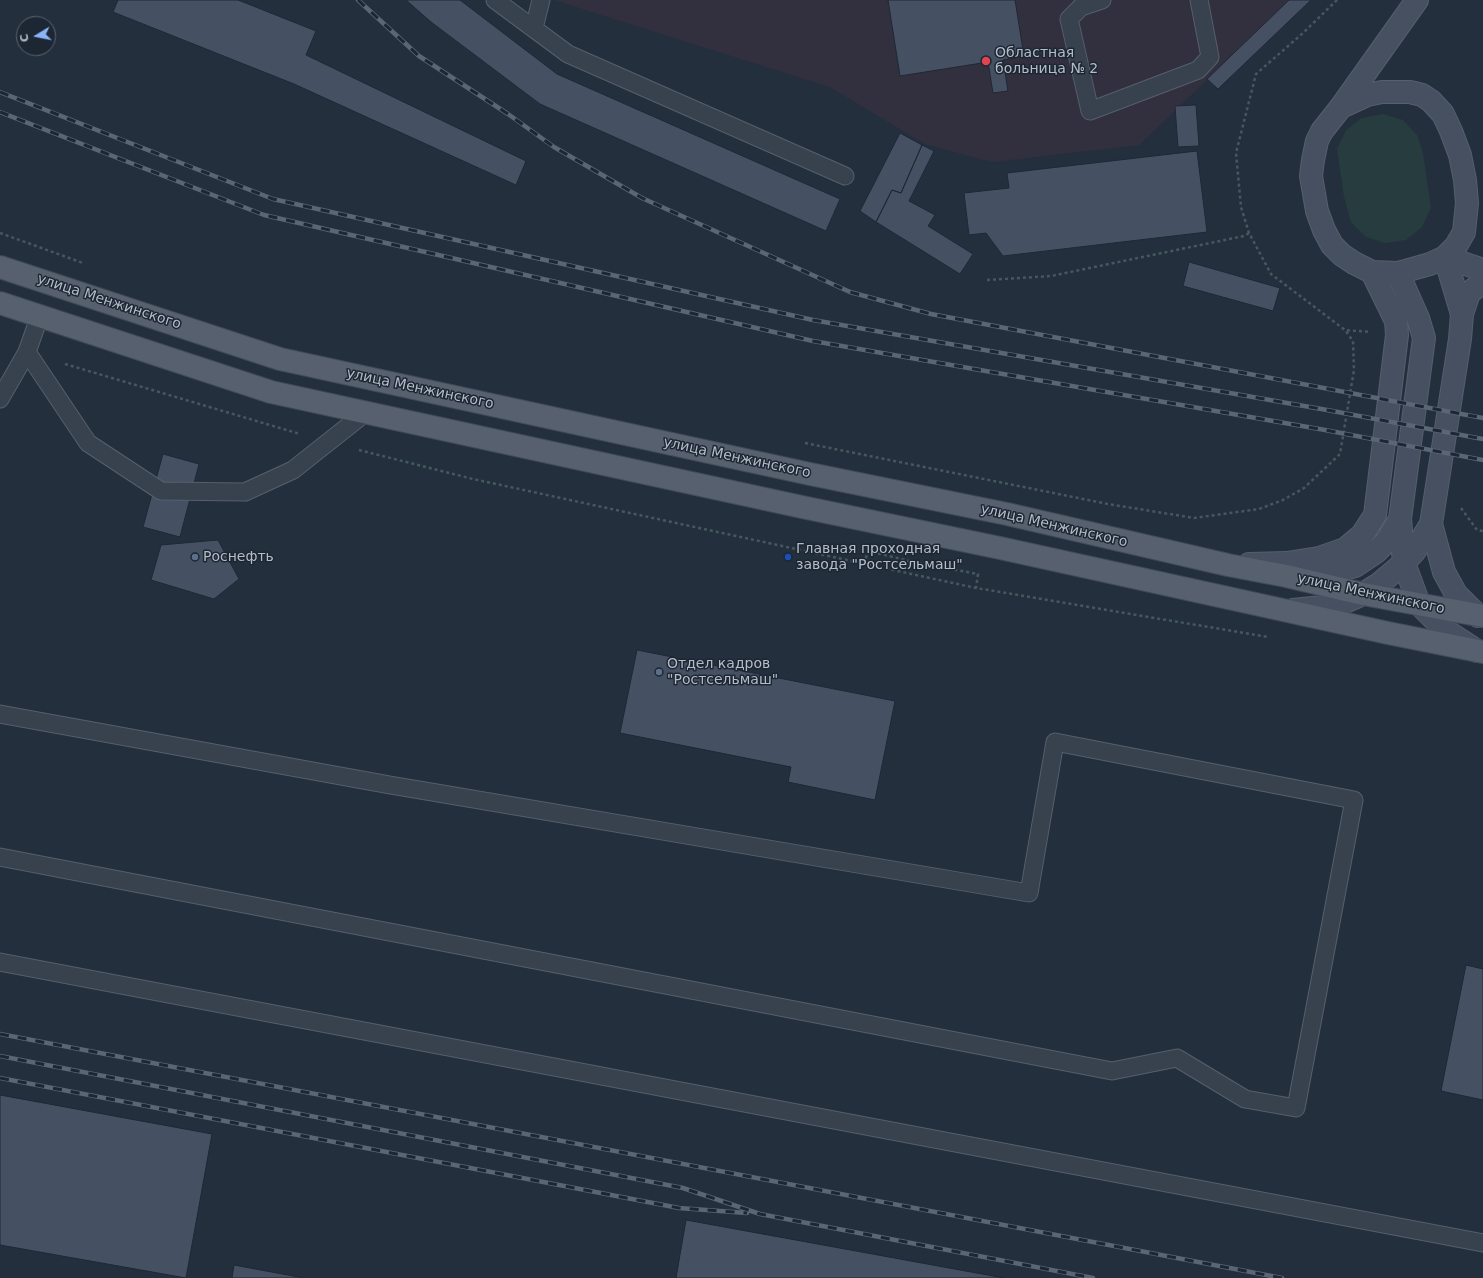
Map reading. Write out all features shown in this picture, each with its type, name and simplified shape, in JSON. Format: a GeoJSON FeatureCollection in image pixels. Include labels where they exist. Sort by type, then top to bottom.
{"type":"FeatureCollection","features":[{"type":"Feature","properties":{"kind":"main road"},"geometry":{"type":"LineString","coordinates":[[1341,107],[1367,95],[1387,92],[1410,92],[1422,95],[1431,101],[1443,114],[1460,155],[1465,180],[1467,203],[1464,232],[1456,246],[1445,257],[1430,264],[1398,273],[1372,272],[1354,263],[1342,255],[1332,245],[1324,230],[1317,211],[1311,176],[1317,141],[1328,122],[1341,107],[1416,4],[1417,0]]}},
{"type":"Feature","properties":{"kind":"main road"},"geometry":{"type":"LineString","coordinates":[[1445,257],[1483,270]]}},
{"type":"Feature","properties":{"kind":"main road"},"geometry":{"type":"LineString","coordinates":[[1445,257],[1462,314]]}},
{"type":"Feature","properties":{"kind":"main road","name":"улица Менжинского"},"geometry":{"type":"LineString","coordinates":[[0,266],[280,359],[794,470],[1007,514],[1228,565],[1286,576],[1363,594],[1480,616]]}},
{"type":"Feature","properties":{"kind":"main road"},"geometry":{"type":"LineString","coordinates":[[1228,565],[1288,563],[1319,558],[1345,549],[1362,535],[1375,515],[1397,334],[1396,321],[1372,272]]}},
{"type":"Feature","properties":{"kind":"main road"},"geometry":{"type":"LineString","coordinates":[[1398,273],[1418,318],[1424,338],[1400,519],[1404,563],[1419,604],[1445,630],[1480,651]]}},
{"type":"Feature","properties":{"kind":"main road"},"geometry":{"type":"LineString","coordinates":[[1283,610],[1322,607],[1345,602],[1380,584],[1414,552],[1431,524],[1460,339],[1462,314],[1470,293],[1483,282]]}},
{"type":"Feature","properties":{"kind":"main road"},"geometry":{"type":"LineString","coordinates":[[0,302],[271,392],[1008,550],[1388,634],[1480,651]]}},
{"type":"Feature","properties":{"kind":"main road"},"geometry":{"type":"LineString","coordinates":[[1286,576],[1327,573],[1355,566],[1376,552],[1388,541],[1400,519]]}},
{"type":"Feature","properties":{"kind":"main road"},"geometry":{"type":"LineString","coordinates":[[1431,524],[1444,572],[1456,594],[1480,616]]}},
{"type":"Feature","properties":{"kind":"lane"},"geometry":{"type":"LineString","coordinates":[[495,0],[568,54],[845,176]]}},
{"type":"Feature","properties":{"kind":"lane"},"geometry":{"type":"LineString","coordinates":[[534,28],[541,0]]}},
{"type":"Feature","properties":{"kind":"lane"},"geometry":{"type":"LineString","coordinates":[[1102,0],[1081,7],[1068,19],[1090,111],[1198,70],[1210,56],[1199,0]]}},
{"type":"Feature","properties":{"kind":"lane"},"geometry":{"type":"LineString","coordinates":[[0,399],[27,352],[40,315]]}},
{"type":"Feature","properties":{"kind":"lane"},"geometry":{"type":"LineString","coordinates":[[27,352],[88,443],[161,491],[245,492],[293,470],[365,413]]}},
{"type":"Feature","properties":{"kind":"lane"},"geometry":{"type":"LineString","coordinates":[[0,714],[390,785],[1029,893],[1055,742],[1354,800],[1296,1108],[1245,1099],[1178,1058],[1112,1072],[0,857]]}},
{"type":"Feature","properties":{"kind":"lane"},"geometry":{"type":"LineString","coordinates":[[0,962],[1483,1243]]}},
{"type":"Feature","properties":{"kind":"path"},"geometry":{"type":"LineString","coordinates":[[0,232],[85,264]]}},
{"type":"Feature","properties":{"kind":"path"},"geometry":{"type":"LineString","coordinates":[[987,280],[1051,276],[1244,236],[1249,233]]}},
{"type":"Feature","properties":{"kind":"path"},"geometry":{"type":"LineString","coordinates":[[798,442],[1108,504],[1194,518],[1259,509],[1283,500],[1304,488],[1340,454],[1354,370],[1353,341],[1345,330]]}},
{"type":"Feature","properties":{"kind":"path"},"geometry":{"type":"LineString","coordinates":[[27,352],[328,442],[473,480],[976,588],[1268,637]]}},
{"type":"Feature","properties":{"kind":"path"},"geometry":{"type":"LineString","coordinates":[[864,564],[868,551],[918,563],[978,574],[976,588]]}},
{"type":"Feature","properties":{"kind":"shaded area","name":"Областная больница № 2"},"geometry":{"type":"Polygon","coordinates":[[[554,0],[1290,0],[1139,145],[992,162],[925,144],[830,87],[554,0]]]}},
{"type":"Feature","properties":{"kind":"green space"},"geometry":{"type":"Polygon","coordinates":[[[1383,114],[1403,120],[1417,135],[1423,153],[1431,208],[1422,227],[1406,240],[1385,243],[1366,237],[1351,222],[1344,197],[1337,149],[1346,130],[1362,118],[1383,114]]]}},
{"type":"Feature","properties":{"kind":"building"},"geometry":{"type":"Polygon","coordinates":[[[118,0],[238,0],[316,31],[306,55],[526,161],[516,185],[294,84],[113,12],[118,0]]]}},
{"type":"Feature","properties":{"kind":"building"},"geometry":{"type":"Polygon","coordinates":[[[406,0],[460,0],[557,74],[840,199],[826,231],[540,104],[431,22],[406,0]]]}},
{"type":"Feature","properties":{"kind":"building"},"geometry":{"type":"Polygon","coordinates":[[[888,0],[1015,0],[1024,56],[1003,60],[1008,91],[993,93],[988,62],[900,76],[888,0]]]}},
{"type":"Feature","properties":{"kind":"building"},"geometry":{"type":"Polygon","coordinates":[[[1289,0],[1311,0],[1218,89],[1207,79],[1289,0]]]}},
{"type":"Feature","properties":{"kind":"building"},"geometry":{"type":"Polygon","coordinates":[[[1196,105],[1199,146],[1178,147],[1175,106],[1196,105]]]}},
{"type":"Feature","properties":{"kind":"building"},"geometry":{"type":"Polygon","coordinates":[[[900,133],[922,145],[901,193],[892,190],[876,222],[860,211],[900,133]]]}},
{"type":"Feature","properties":{"kind":"building"},"geometry":{"type":"Polygon","coordinates":[[[922,145],[934,151],[909,201],[935,215],[928,226],[973,254],[960,274],[876,222],[892,190],[901,193],[922,145]]]}},
{"type":"Feature","properties":{"kind":"building"},"geometry":{"type":"Polygon","coordinates":[[[1197,151],[1207,232],[1003,256],[986,233],[969,235],[964,193],[1009,188],[1007,173],[1197,151]]]}},
{"type":"Feature","properties":{"kind":"building"},"geometry":{"type":"Polygon","coordinates":[[[1189,262],[1280,288],[1273,311],[1183,286],[1189,262]]]}},
{"type":"Feature","properties":{"kind":"building"},"geometry":{"type":"Polygon","coordinates":[[[163,454],[199,464],[180,537],[143,527],[163,454]]]}},
{"type":"Feature","properties":{"kind":"building"},"geometry":{"type":"Polygon","coordinates":[[[218,540],[239,579],[214,599],[151,580],[161,545],[218,540]]]}},
{"type":"Feature","properties":{"kind":"building"},"geometry":{"type":"Polygon","coordinates":[[[637,650],[895,701],[875,800],[788,782],[791,767],[620,733],[637,650]]]}},
{"type":"Feature","properties":{"kind":"building"},"geometry":{"type":"Polygon","coordinates":[[[1466,965],[1483,969],[1483,1100],[1441,1091],[1466,965]]]}},
{"type":"Feature","properties":{"kind":"building"},"geometry":{"type":"Polygon","coordinates":[[[0,1095],[212,1134],[186,1278],[0,1245],[0,1095]]]}},
{"type":"Feature","properties":{"kind":"building"},"geometry":{"type":"Polygon","coordinates":[[[686,1220],[1004,1278],[676,1278],[686,1220]]]}},
{"type":"Feature","properties":{"kind":"building"},"geometry":{"type":"Polygon","coordinates":[[[234,1265],[304,1278],[232,1278],[234,1265]]]}},
{"type":"Feature","properties":{"kind":"railway"},"geometry":{"type":"LineString","coordinates":[[358,0],[419,56],[508,114],[554,147],[642,198],[850,292],[931,314],[1483,418]]}},
{"type":"Feature","properties":{"kind":"railway"},"geometry":{"type":"LineString","coordinates":[[0,92],[273,199],[813,320],[1327,410],[1483,439]]}},
{"type":"Feature","properties":{"kind":"railway"},"geometry":{"type":"LineString","coordinates":[[0,112],[264,215],[813,341],[1325,430],[1483,460]]}},
{"type":"Feature","properties":{"kind":"railway"},"geometry":{"type":"LineString","coordinates":[[0,1034],[1282,1278]]}},
{"type":"Feature","properties":{"kind":"railway"},"geometry":{"type":"LineString","coordinates":[[0,1056],[683,1188],[760,1214],[1093,1278]]}},
{"type":"Feature","properties":{"kind":"railway"},"geometry":{"type":"LineString","coordinates":[[0,1078],[679,1208],[747,1213]]}},
{"type":"Feature","properties":{"kind":"place","name":"Областная больница № 2"},"geometry":{"type":"Point","coordinates":[986,61]}},
{"type":"Feature","properties":{"kind":"place","name":"Роснефть"},"geometry":{"type":"Point","coordinates":[195,557]}},
{"type":"Feature","properties":{"kind":"place","name":"Главная проходная завода \"Ростсельмаш\""},"geometry":{"type":"Point","coordinates":[788,557]}},
{"type":"Feature","properties":{"kind":"place","name":"Отдел кадров \"Ростсельмаш\""},"geometry":{"type":"Point","coordinates":[659,672]}}]}
